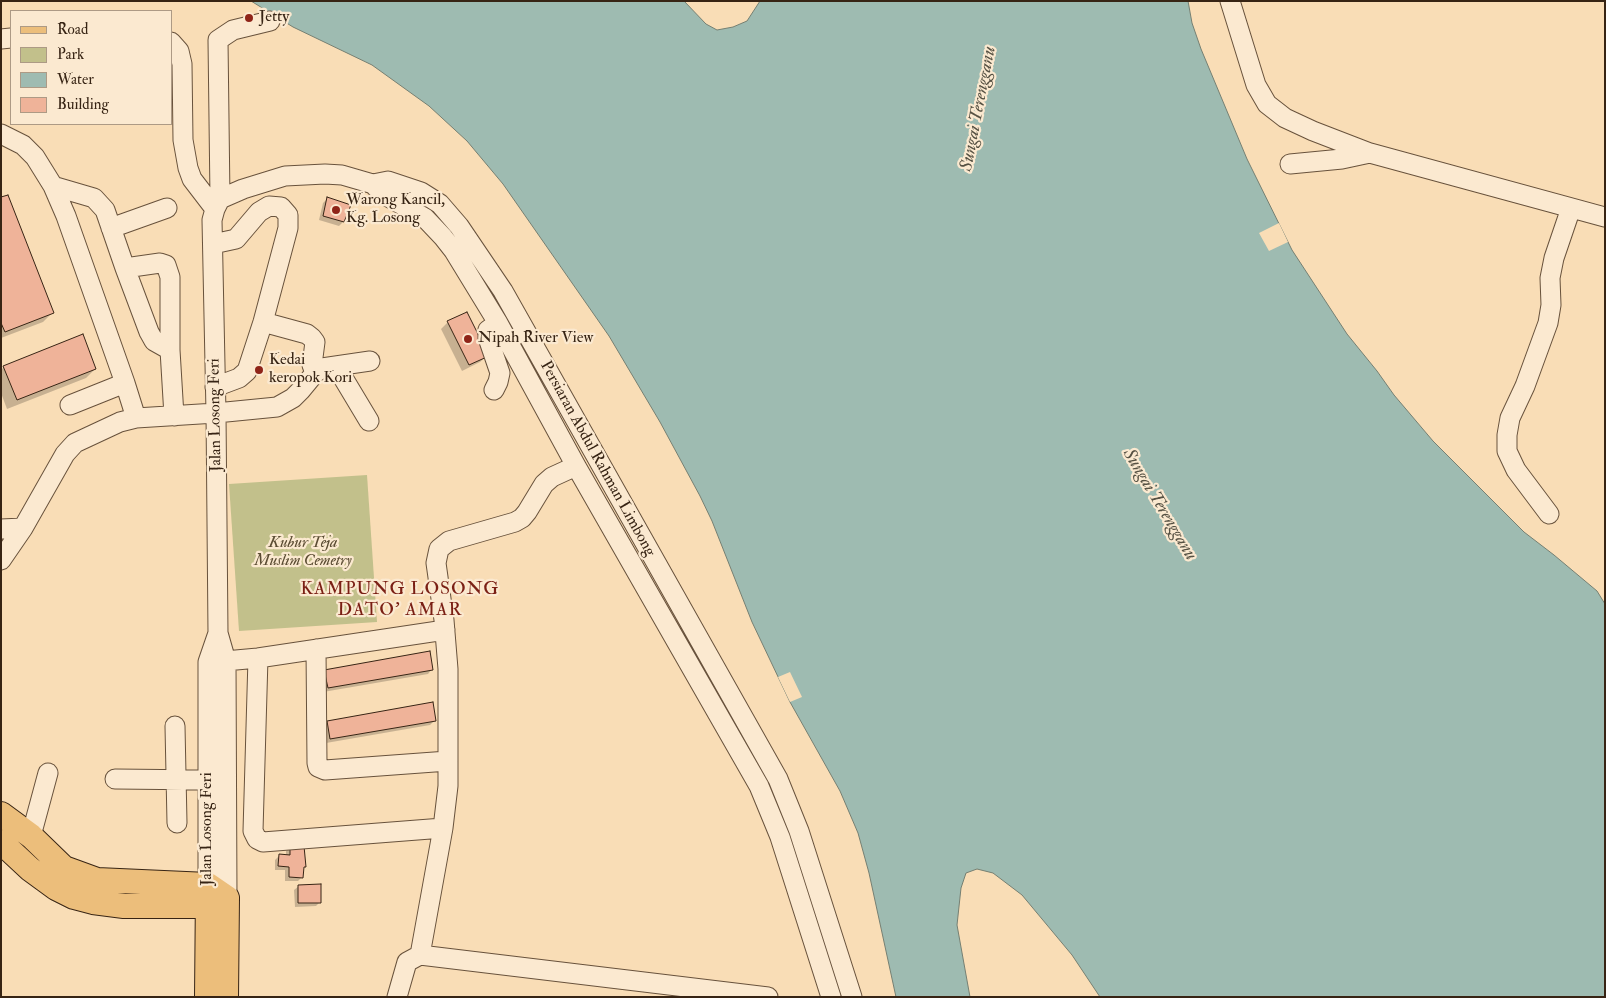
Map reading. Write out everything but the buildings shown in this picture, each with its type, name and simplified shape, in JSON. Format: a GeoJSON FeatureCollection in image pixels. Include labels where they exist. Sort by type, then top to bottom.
{"type":"FeatureCollection","features":[{"type":"Feature","properties":{"kind":"main road"},"geometry":{"type":"LineString","coordinates":[[1,814],[31,836],[64,868],[97,880],[214,896]]}},
{"type":"Feature","properties":{"kind":"main road"},"geometry":{"type":"LineString","coordinates":[[1,842],[30,869],[56,888],[74,897],[93,902],[124,906],[214,896]]}},
{"type":"Feature","properties":{"kind":"main road","name":"Jalan Losong Feri"},"geometry":{"type":"LineString","coordinates":[[207,997],[214,896]]}},
{"type":"Feature","properties":{"kind":"main road","name":"Jalan Losong Feri"},"geometry":{"type":"LineString","coordinates":[[214,896],[226,997]]}},
{"type":"Feature","properties":{"kind":"street"},"geometry":{"type":"LineString","coordinates":[[1230,1],[1256,85],[1267,104],[1285,118],[1370,153],[1605,217]]}},
{"type":"Feature","properties":{"kind":"street","name":"Jalan Losong Feri"},"geometry":{"type":"LineString","coordinates":[[214,896],[218,632],[212,220],[218,204],[218,40],[233,30],[270,21]]}},
{"type":"Feature","properties":{"kind":"street"},"geometry":{"type":"LineString","coordinates":[[172,43],[180,51],[182,64],[183,140],[188,168],[192,179],[218,204],[243,189],[285,176],[342,175],[373,184]]}},
{"type":"Feature","properties":{"kind":"street"},"geometry":{"type":"LineString","coordinates":[[1,134],[23,145],[35,157],[53,186],[66,216],[136,418]]}},
{"type":"Feature","properties":{"kind":"street"},"geometry":{"type":"LineString","coordinates":[[1290,164],[1342,159],[1370,153]]}},
{"type":"Feature","properties":{"kind":"street","name":"Persiaran Abdul Rahman Limbong"},"geometry":{"type":"LineString","coordinates":[[373,184],[388,181],[421,192],[440,204],[459,226],[503,292],[778,779],[800,831],[852,997]]}},
{"type":"Feature","properties":{"kind":"street","name":"Persiaran Abdul Rahman Limbong"},"geometry":{"type":"LineString","coordinates":[[373,184],[383,194],[425,218],[443,237],[454,251],[498,323],[576,466],[759,786],[780,838],[832,997]]}},
{"type":"Feature","properties":{"kind":"street"},"geometry":{"type":"LineString","coordinates":[[53,186],[94,198],[106,210],[149,332],[154,341],[170,350]]}},
{"type":"Feature","properties":{"kind":"street"},"geometry":{"type":"LineString","coordinates":[[213,244],[236,239],[259,212],[269,206],[281,207],[288,215],[288,228],[253,359],[248,371],[239,378],[215,387]]}},
{"type":"Feature","properties":{"kind":"street"},"geometry":{"type":"LineString","coordinates":[[111,228],[167,208]]}},
{"type":"Feature","properties":{"kind":"street"},"geometry":{"type":"LineString","coordinates":[[1549,514],[1516,470],[1507,451],[1507,435],[1510,418],[1525,386],[1548,323],[1551,305],[1550,278],[1571,208]]}},
{"type":"Feature","properties":{"kind":"street"},"geometry":{"type":"LineString","coordinates":[[125,268],[160,263],[166,265],[170,277],[170,350],[174,416]]}},
{"type":"Feature","properties":{"kind":"street"},"geometry":{"type":"LineString","coordinates":[[263,322],[307,334],[312,338],[315,342],[312,365],[315,373]]}},
{"type":"Feature","properties":{"kind":"street"},"geometry":{"type":"LineString","coordinates":[[494,390],[500,373],[488,338],[488,330],[498,323]]}},
{"type":"Feature","properties":{"kind":"street"},"geometry":{"type":"LineString","coordinates":[[1,560],[24,528],[65,454],[76,443],[120,422],[136,418],[277,407],[293,398],[315,373],[322,368],[370,361]]}},
{"type":"Feature","properties":{"kind":"street"},"geometry":{"type":"LineString","coordinates":[[336,366],[369,421]]}},
{"type":"Feature","properties":{"kind":"street"},"geometry":{"type":"LineString","coordinates":[[70,405],[125,383]]}},
{"type":"Feature","properties":{"kind":"street"},"geometry":{"type":"LineString","coordinates":[[420,955],[443,828],[448,786],[448,669],[436,563],[440,549],[449,541],[515,522],[522,518],[544,484],[552,477],[576,466]]}},
{"type":"Feature","properties":{"kind":"street"},"geometry":{"type":"LineString","coordinates":[[1,529],[24,528]]}},
{"type":"Feature","properties":{"kind":"street"},"geometry":{"type":"LineString","coordinates":[[217,662],[258,658],[445,630]]}},
{"type":"Feature","properties":{"kind":"street"},"geometry":{"type":"LineString","coordinates":[[316,649],[318,767],[325,770],[448,760]]}},
{"type":"Feature","properties":{"kind":"street"},"geometry":{"type":"LineString","coordinates":[[258,658],[254,831],[257,839],[263,842],[443,828]]}},
{"type":"Feature","properties":{"kind":"street","name":"Jalan Losong Feri"},"geometry":{"type":"LineString","coordinates":[[214,896],[208,780],[217,662]]}},
{"type":"Feature","properties":{"kind":"street"},"geometry":{"type":"LineString","coordinates":[[175,726],[177,822]]}},
{"type":"Feature","properties":{"kind":"street"},"geometry":{"type":"LineString","coordinates":[[31,836],[48,773]]}},
{"type":"Feature","properties":{"kind":"street"},"geometry":{"type":"LineString","coordinates":[[114,779],[208,780]]}},
{"type":"Feature","properties":{"kind":"street"},"geometry":{"type":"LineString","coordinates":[[398,997],[407,962],[420,955],[666,991],[768,997]]}},
{"type":"Feature","properties":{"kind":"green space","name":"Kubur Teja Muslim Cemetry"},"geometry":{"type":"Polygon","coordinates":[[[367,475],[377,622],[239,631],[229,484],[367,475]]]}},
{"type":"Feature","properties":{"kind":"water","name":"Sungai Terengganu"},"geometry":{"type":"Polygon","coordinates":[[[251,1],[684,1],[706,24],[717,30],[733,27],[747,21],[760,1],[1188,1],[1192,23],[1201,49],[1247,159],[1292,250],[1347,334],[1394,395],[1433,441],[1524,532],[1597,591],[1605,604],[1605,997],[1100,997],[1072,955],[1022,895],[993,873],[977,869],[966,873],[961,888],[957,925],[970,997],[896,997],[869,873],[858,833],[840,791],[790,702],[752,622],[712,521],[700,496],[660,422],[609,336],[503,184],[467,141],[429,106],[372,65],[293,27],[251,1]]]}},
{"type":"Feature","properties":{"kind":"pier"},"geometry":{"type":"Polygon","coordinates":[[[1279,223],[1288,242],[1269,251],[1259,233],[1279,223]]]}},
{"type":"Feature","properties":{"kind":"pier"},"geometry":{"type":"Polygon","coordinates":[[[790,672],[802,697],[790,702],[778,677],[790,672]]]}},
{"type":"Feature","properties":{"kind":"place","name":"Jetty"},"geometry":{"type":"Point","coordinates":[249,18]}},
{"type":"Feature","properties":{"kind":"place","name":"Warong Kancil, Kg. Losong"},"geometry":{"type":"Point","coordinates":[336,210]}},
{"type":"Feature","properties":{"kind":"place","name":"Nipah River View"},"geometry":{"type":"Point","coordinates":[468,339]}},
{"type":"Feature","properties":{"kind":"place","name":"Kedai keropok Kori"},"geometry":{"type":"Point","coordinates":[259,370]}},
{"type":"Feature","properties":{"kind":"district","name":"KAMPUNG LOSONG DATO' AMAR"},"geometry":{"type":"Point","coordinates":[400,600]}}]}
